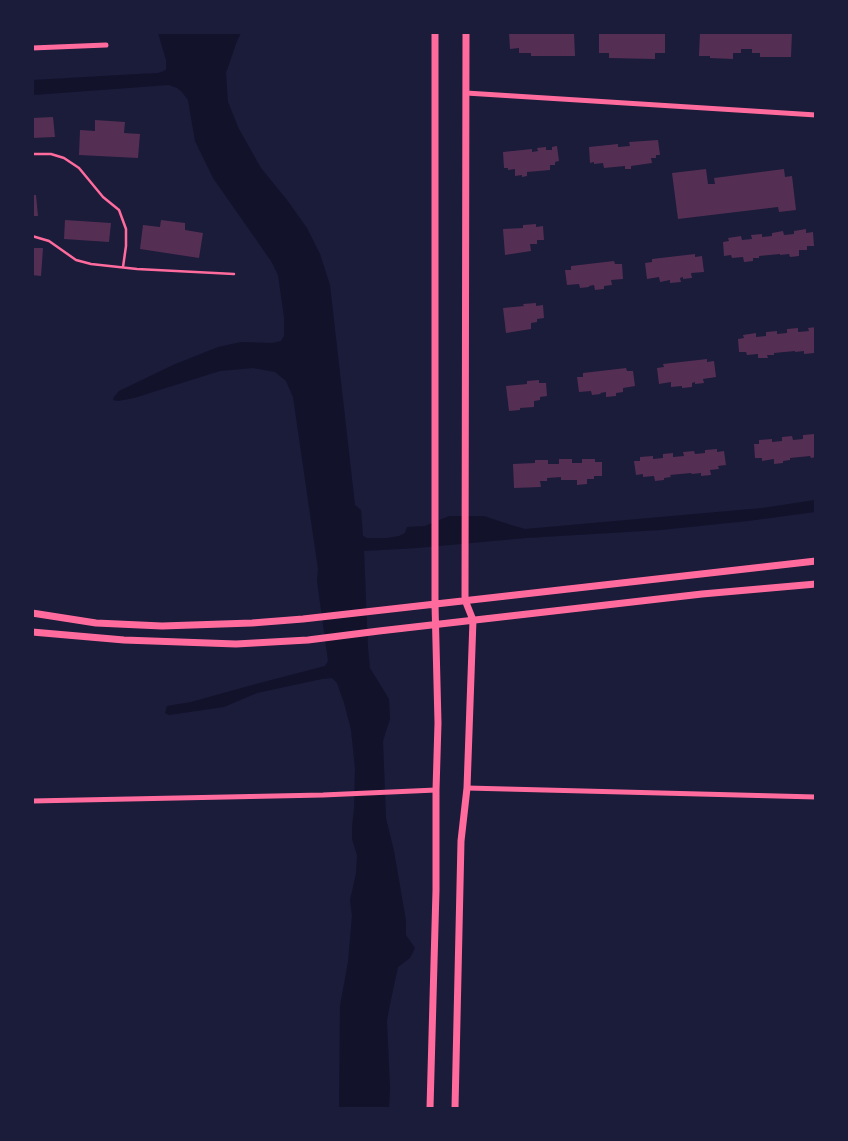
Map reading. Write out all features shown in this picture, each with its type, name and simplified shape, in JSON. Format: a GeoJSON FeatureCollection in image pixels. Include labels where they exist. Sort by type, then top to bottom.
{"type":"FeatureCollection","features":[{"type":"Feature","properties":{"kind":"main road"},"geometry":{"type":"LineString","coordinates":[[430,1108],[438,723],[435,604],[435,32]]}},
{"type":"Feature","properties":{"kind":"main road"},"geometry":{"type":"LineString","coordinates":[[455,1108],[461,841],[467,788],[473,620],[465,600],[466,32]]}},
{"type":"Feature","properties":{"kind":"main road"},"geometry":{"type":"LineString","coordinates":[[32,613],[96,623],[162,626],[252,623],[303,619],[816,561]]}},
{"type":"Feature","properties":{"kind":"main road"},"geometry":{"type":"LineString","coordinates":[[32,632],[124,640],[236,644],[308,640],[702,594],[816,584]]}},
{"type":"Feature","properties":{"kind":"street"},"geometry":{"type":"LineString","coordinates":[[32,48],[106,45]]}},
{"type":"Feature","properties":{"kind":"street"},"geometry":{"type":"LineString","coordinates":[[466,93],[816,115]]}},
{"type":"Feature","properties":{"kind":"street"},"geometry":{"type":"LineString","coordinates":[[467,788],[816,797]]}},
{"type":"Feature","properties":{"kind":"street"},"geometry":{"type":"LineString","coordinates":[[32,801],[323,795],[436,790]]}},
{"type":"Feature","properties":{"kind":"lane"},"geometry":{"type":"LineString","coordinates":[[32,154],[51,154],[64,158],[78,168],[103,197],[119,210],[126,229],[123,267]]}},
{"type":"Feature","properties":{"kind":"lane"},"geometry":{"type":"LineString","coordinates":[[32,236],[49,241],[76,260],[91,264],[234,274]]}},
{"type":"Feature","properties":{"kind":"shaded area"},"geometry":{"type":"Polygon","coordinates":[[[158,33],[241,33],[226,73],[228,102],[239,129],[261,168],[307,228],[320,254],[330,285],[355,505],[361,510],[363,536],[367,538],[387,538],[399,536],[405,533],[407,527],[425,526],[449,516],[484,516],[525,529],[762,508],[815,500],[815,512],[748,521],[661,530],[526,538],[364,551],[370,668],[389,699],[390,719],[383,741],[386,818],[394,851],[406,921],[406,935],[415,948],[410,958],[398,967],[387,1021],[389,1108],[339,1108],[340,1006],[348,962],[352,916],[350,900],[356,873],[357,855],[352,839],[355,768],[351,730],[337,683],[332,678],[322,679],[257,693],[224,707],[169,715],[165,713],[167,706],[191,702],[325,666],[328,661],[317,581],[318,569],[293,397],[286,381],[275,372],[253,368],[220,371],[134,398],[113,400],[119,391],[173,365],[218,347],[241,342],[272,343],[281,341],[284,336],[284,317],[278,275],[271,261],[213,178],[195,141],[188,100],[182,92],[169,85],[33,95],[33,80],[158,73],[164,71],[166,69],[166,60],[158,33]]]}},
{"type":"Feature","properties":{"kind":"building"},"geometry":{"type":"Polygon","coordinates":[[[509,32],[574,32],[575,56],[531,56],[531,53],[519,53],[519,48],[510,49],[509,32]]]}},
{"type":"Feature","properties":{"kind":"building"},"geometry":{"type":"Polygon","coordinates":[[[599,32],[665,32],[665,53],[655,53],[655,59],[609,58],[609,53],[599,53],[599,32]]]}},
{"type":"Feature","properties":{"kind":"building"},"geometry":{"type":"Polygon","coordinates":[[[700,32],[792,32],[791,57],[760,57],[760,53],[752,53],[752,49],[741,49],[741,53],[733,53],[733,59],[699,56],[700,32]]]}},
{"type":"Feature","properties":{"kind":"building"},"geometry":{"type":"Polygon","coordinates":[[[53,117],[55,137],[32,138],[32,118],[53,117]]]}},
{"type":"Feature","properties":{"kind":"building"},"geometry":{"type":"Polygon","coordinates":[[[95,120],[125,122],[124,133],[140,134],[138,158],[79,155],[80,130],[95,131],[95,120]]]}},
{"type":"Feature","properties":{"kind":"building"},"geometry":{"type":"Polygon","coordinates":[[[658,140],[660,155],[656,155],[656,158],[651,158],[652,163],[631,166],[631,169],[625,169],[625,166],[604,168],[603,163],[590,163],[589,147],[618,144],[618,147],[630,146],[629,142],[658,140]]]}},
{"type":"Feature","properties":{"kind":"building"},"geometry":{"type":"Polygon","coordinates":[[[557,146],[559,161],[555,162],[555,165],[550,165],[550,170],[527,172],[527,176],[522,177],[522,175],[515,176],[515,169],[508,170],[508,168],[504,168],[503,152],[532,149],[532,152],[538,151],[537,148],[546,147],[546,150],[552,150],[552,147],[557,146]]]}},
{"type":"Feature","properties":{"kind":"building"},"geometry":{"type":"Polygon","coordinates":[[[706,169],[708,184],[715,184],[714,178],[784,169],[785,177],[792,176],[796,210],[779,212],[778,207],[678,219],[672,173],[706,169]]]}},
{"type":"Feature","properties":{"kind":"building"},"geometry":{"type":"Polygon","coordinates":[[[32,195],[36,195],[38,216],[32,216],[32,195]]]}},
{"type":"Feature","properties":{"kind":"building"},"geometry":{"type":"Polygon","coordinates":[[[65,220],[111,223],[109,242],[64,239],[65,220]]]}},
{"type":"Feature","properties":{"kind":"building"},"geometry":{"type":"Polygon","coordinates":[[[161,220],[185,223],[185,230],[203,233],[199,258],[140,249],[143,225],[160,227],[161,220]]]}},
{"type":"Feature","properties":{"kind":"building"},"geometry":{"type":"Polygon","coordinates":[[[536,224],[536,227],[543,226],[544,240],[537,240],[537,244],[530,244],[531,251],[505,255],[503,229],[523,228],[523,225],[536,224]]]}},
{"type":"Feature","properties":{"kind":"building"},"geometry":{"type":"Polygon","coordinates":[[[806,229],[806,233],[813,232],[814,246],[807,246],[807,250],[799,250],[799,256],[790,257],[789,254],[780,254],[759,256],[759,258],[753,258],[753,261],[744,262],[743,257],[732,258],[731,255],[724,256],[723,242],[729,241],[728,238],[741,236],[742,240],[752,239],[751,235],[762,234],[762,237],[772,236],[772,233],[783,231],[784,235],[794,234],[794,231],[806,229]]]}},
{"type":"Feature","properties":{"kind":"building"},"geometry":{"type":"Polygon","coordinates":[[[32,248],[43,248],[41,276],[32,275],[32,248]]]}},
{"type":"Feature","properties":{"kind":"building"},"geometry":{"type":"Polygon","coordinates":[[[695,254],[695,257],[702,256],[704,272],[691,273],[692,278],[680,278],[681,282],[670,283],[670,280],[660,282],[659,277],[647,279],[645,263],[652,262],[652,259],[695,254]]]}},
{"type":"Feature","properties":{"kind":"building"},"geometry":{"type":"Polygon","coordinates":[[[614,261],[615,264],[622,264],[623,279],[611,280],[612,285],[604,286],[604,289],[595,290],[594,285],[580,288],[579,284],[567,285],[565,270],[571,270],[571,266],[614,261]]]}},
{"type":"Feature","properties":{"kind":"building"},"geometry":{"type":"Polygon","coordinates":[[[536,303],[536,306],[543,305],[544,318],[537,319],[537,322],[531,323],[531,329],[506,333],[503,308],[536,303]]]}},
{"type":"Feature","properties":{"kind":"building"},"geometry":{"type":"Polygon","coordinates":[[[816,327],[816,347],[814,347],[814,353],[804,354],[804,351],[795,351],[774,353],[774,355],[767,355],[768,358],[758,358],[758,354],[747,355],[746,352],[739,352],[738,339],[744,338],[743,335],[756,333],[756,337],[766,336],[766,332],[777,331],[777,334],[787,333],[787,329],[798,328],[798,332],[809,331],[808,328],[816,327]]]}},
{"type":"Feature","properties":{"kind":"building"},"geometry":{"type":"Polygon","coordinates":[[[707,359],[707,362],[714,361],[716,377],[703,379],[704,383],[692,383],[692,387],[671,387],[671,382],[659,384],[657,368],[664,367],[663,364],[707,359]]]}},
{"type":"Feature","properties":{"kind":"building"},"geometry":{"type":"Polygon","coordinates":[[[626,368],[627,371],[633,371],[635,386],[623,388],[623,392],[616,393],[616,396],[606,397],[606,392],[592,395],[591,391],[579,392],[577,377],[583,377],[583,373],[626,368]]]}},
{"type":"Feature","properties":{"kind":"building"},"geometry":{"type":"Polygon","coordinates":[[[539,380],[539,383],[546,383],[547,396],[540,397],[540,400],[534,401],[534,407],[509,411],[506,386],[527,384],[527,381],[539,380]]]}},
{"type":"Feature","properties":{"kind":"building"},"geometry":{"type":"Polygon","coordinates":[[[814,434],[814,438],[816,437],[816,457],[790,458],[790,460],[783,461],[783,463],[774,464],[774,459],[762,461],[762,458],[755,458],[754,444],[759,444],[759,440],[772,439],[772,442],[782,441],[782,437],[792,436],[793,440],[803,439],[803,435],[814,434]]]}},
{"type":"Feature","properties":{"kind":"building"},"geometry":{"type":"Polygon","coordinates":[[[717,449],[717,452],[724,451],[726,465],[718,466],[719,469],[710,470],[711,475],[701,476],[701,473],[691,473],[670,475],[671,477],[664,478],[664,480],[655,481],[654,476],[643,477],[643,474],[636,475],[634,461],[640,461],[640,457],[653,456],[653,459],[663,458],[663,454],[673,453],[673,457],[684,456],[683,452],[694,451],[695,454],[705,453],[705,450],[717,449]]]}},
{"type":"Feature","properties":{"kind":"building"},"geometry":{"type":"Polygon","coordinates":[[[559,459],[572,459],[572,463],[582,463],[582,459],[595,459],[595,462],[602,462],[602,476],[594,476],[594,479],[587,479],[587,484],[577,485],[577,480],[561,480],[561,477],[547,478],[547,481],[540,481],[541,487],[514,488],[513,464],[535,463],[535,460],[548,460],[548,464],[559,464],[559,459]]]}}]}
